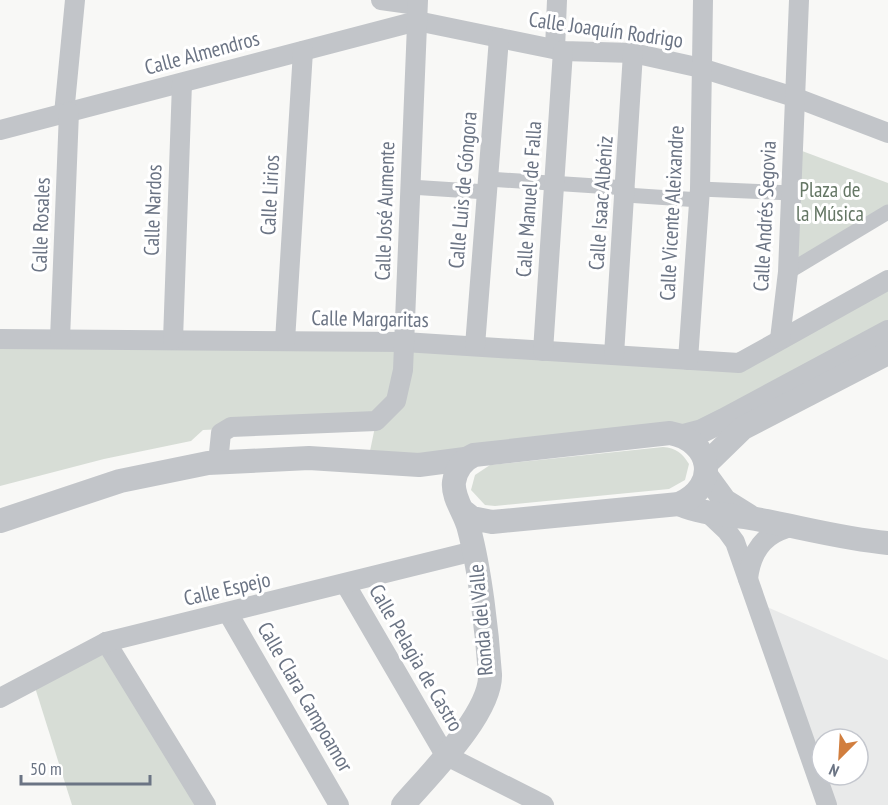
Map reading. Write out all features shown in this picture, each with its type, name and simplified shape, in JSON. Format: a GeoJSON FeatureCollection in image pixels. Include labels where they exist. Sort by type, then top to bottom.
{"type":"FeatureCollection","features":[{"type":"Feature","properties":{"kind":"street","name":"Calle Rosales"},"geometry":{"type":"LineString","coordinates":[[60,339],[66,113],[75,0]]}},
{"type":"Feature","properties":{"kind":"street","name":"Calle Joaquín Rodrigo"},"geometry":{"type":"LineString","coordinates":[[381,0],[417,9],[499,38],[559,50],[633,53],[701,68],[794,97],[888,132]]}},
{"type":"Feature","properties":{"kind":"street","name":"Calle Manuel de Falla"},"geometry":{"type":"LineString","coordinates":[[543,351],[554,182],[559,50],[557,0]]}},
{"type":"Feature","properties":{"kind":"street","name":"Calle Vicente Aleixandre"},"geometry":{"type":"LineString","coordinates":[[688,360],[700,194],[703,0]]}},
{"type":"Feature","properties":{"kind":"street","name":"Calle Andrés Segovia"},"geometry":{"type":"LineString","coordinates":[[780,339],[788,272],[799,0]]}},
{"type":"Feature","properties":{"kind":"street","name":"Calle Almendros"},"geometry":{"type":"LineString","coordinates":[[0,130],[303,51],[417,9]]}},
{"type":"Feature","properties":{"kind":"street","name":"Calle José Aumente"},"geometry":{"type":"LineString","coordinates":[[218,463],[221,433],[231,427],[376,422],[396,401],[403,370],[417,9]]}},
{"type":"Feature","properties":{"kind":"street","name":"Calle Luis de Góngora"},"geometry":{"type":"LineString","coordinates":[[474,346],[499,38]]}},
{"type":"Feature","properties":{"kind":"street","name":"Calle Lirios"},"geometry":{"type":"LineString","coordinates":[[285,341],[303,51]]}},
{"type":"Feature","properties":{"kind":"street","name":"Calle Isaac Albéniz"},"geometry":{"type":"LineString","coordinates":[[614,356],[633,53]]}},
{"type":"Feature","properties":{"kind":"street","name":"Calle Nardos"},"geometry":{"type":"LineString","coordinates":[[173,340],[182,83]]}},
{"type":"Feature","properties":{"kind":"street"},"geometry":{"type":"LineString","coordinates":[[410,187],[554,182],[626,191],[700,194],[792,193]]}},
{"type":"Feature","properties":{"kind":"street"},"geometry":{"type":"LineString","coordinates":[[788,272],[888,212]]}},
{"type":"Feature","properties":{"kind":"street"},"geometry":{"type":"LineString","coordinates":[[780,339],[888,280]]}},
{"type":"Feature","properties":{"kind":"street"},"geometry":{"type":"LineString","coordinates":[[0,520],[120,481],[218,463],[309,458],[419,465],[465,459],[474,455],[653,435],[683,436],[702,431],[724,420],[888,332]]}},
{"type":"Feature","properties":{"kind":"street","name":"Calle Margaritas"},"geometry":{"type":"LineString","coordinates":[[0,339],[404,342],[739,363],[780,339]]}},
{"type":"Feature","properties":{"kind":"street"},"geometry":{"type":"LineString","coordinates":[[419,465],[443,484],[472,518],[492,522],[679,504],[690,499],[700,490],[706,469],[743,428],[888,353]]}},
{"type":"Feature","properties":{"kind":"street"},"geometry":{"type":"LineString","coordinates":[[683,436],[695,443],[706,469],[725,501],[736,510],[754,518]]}},
{"type":"Feature","properties":{"kind":"street"},"geometry":{"type":"LineString","coordinates":[[459,504],[453,484],[465,459]]}},
{"type":"Feature","properties":{"kind":"street","name":"Ronda del Valle"},"geometry":{"type":"LineString","coordinates":[[404,805],[476,718],[490,677],[474,551],[459,504]]}},
{"type":"Feature","properties":{"kind":"street"},"geometry":{"type":"LineString","coordinates":[[679,504],[709,514],[754,518],[888,543]]}},
{"type":"Feature","properties":{"kind":"street"},"geometry":{"type":"LineString","coordinates":[[709,514],[728,531],[735,542],[827,805]]}},
{"type":"Feature","properties":{"kind":"street","name":"Ronda del Valle"},"geometry":{"type":"LineString","coordinates":[[474,551],[477,540],[492,522]]}},
{"type":"Feature","properties":{"kind":"street"},"geometry":{"type":"LineString","coordinates":[[748,579],[750,563],[756,549],[773,533],[793,527]]}},
{"type":"Feature","properties":{"kind":"street","name":"Calle Espejo"},"geometry":{"type":"LineString","coordinates":[[0,698],[106,642],[346,585],[474,551]]}},
{"type":"Feature","properties":{"kind":"street","name":"Calle Pelagia de Castro"},"geometry":{"type":"LineString","coordinates":[[346,585],[445,755]]}},
{"type":"Feature","properties":{"kind":"street","name":"Calle Clara Campoamor"},"geometry":{"type":"LineString","coordinates":[[228,613],[339,805]]}},
{"type":"Feature","properties":{"kind":"street"},"geometry":{"type":"LineString","coordinates":[[106,642],[206,805]]}},
{"type":"Feature","properties":{"kind":"street"},"geometry":{"type":"LineString","coordinates":[[445,755],[544,805]]}},
{"type":"Feature","properties":{"kind":"shaded area"},"geometry":{"type":"Polygon","coordinates":[[[756,602],[888,660],[888,805],[827,805],[821,787],[870,787],[870,727],[810,727],[810,756],[756,602]]]}},
{"type":"Feature","properties":{"kind":"green space","name":"Plaza de la Música"},"geometry":{"type":"Polygon","coordinates":[[[794,148],[888,183],[888,212],[788,272],[794,148]]]}},
{"type":"Feature","properties":{"kind":"green space"},"geometry":{"type":"Polygon","coordinates":[[[888,280],[888,331],[683,436],[465,459],[370,451],[376,422],[203,430],[191,441],[104,459],[0,486],[0,339],[404,342],[739,363],[888,280]]]}},
{"type":"Feature","properties":{"kind":"green space"},"geometry":{"type":"Polygon","coordinates":[[[663,447],[678,452],[689,464],[685,480],[669,489],[495,506],[485,505],[471,490],[475,475],[490,465],[663,447]]]}},
{"type":"Feature","properties":{"kind":"green space"},"geometry":{"type":"Polygon","coordinates":[[[106,642],[206,805],[72,805],[33,681],[106,642]]]}}]}
